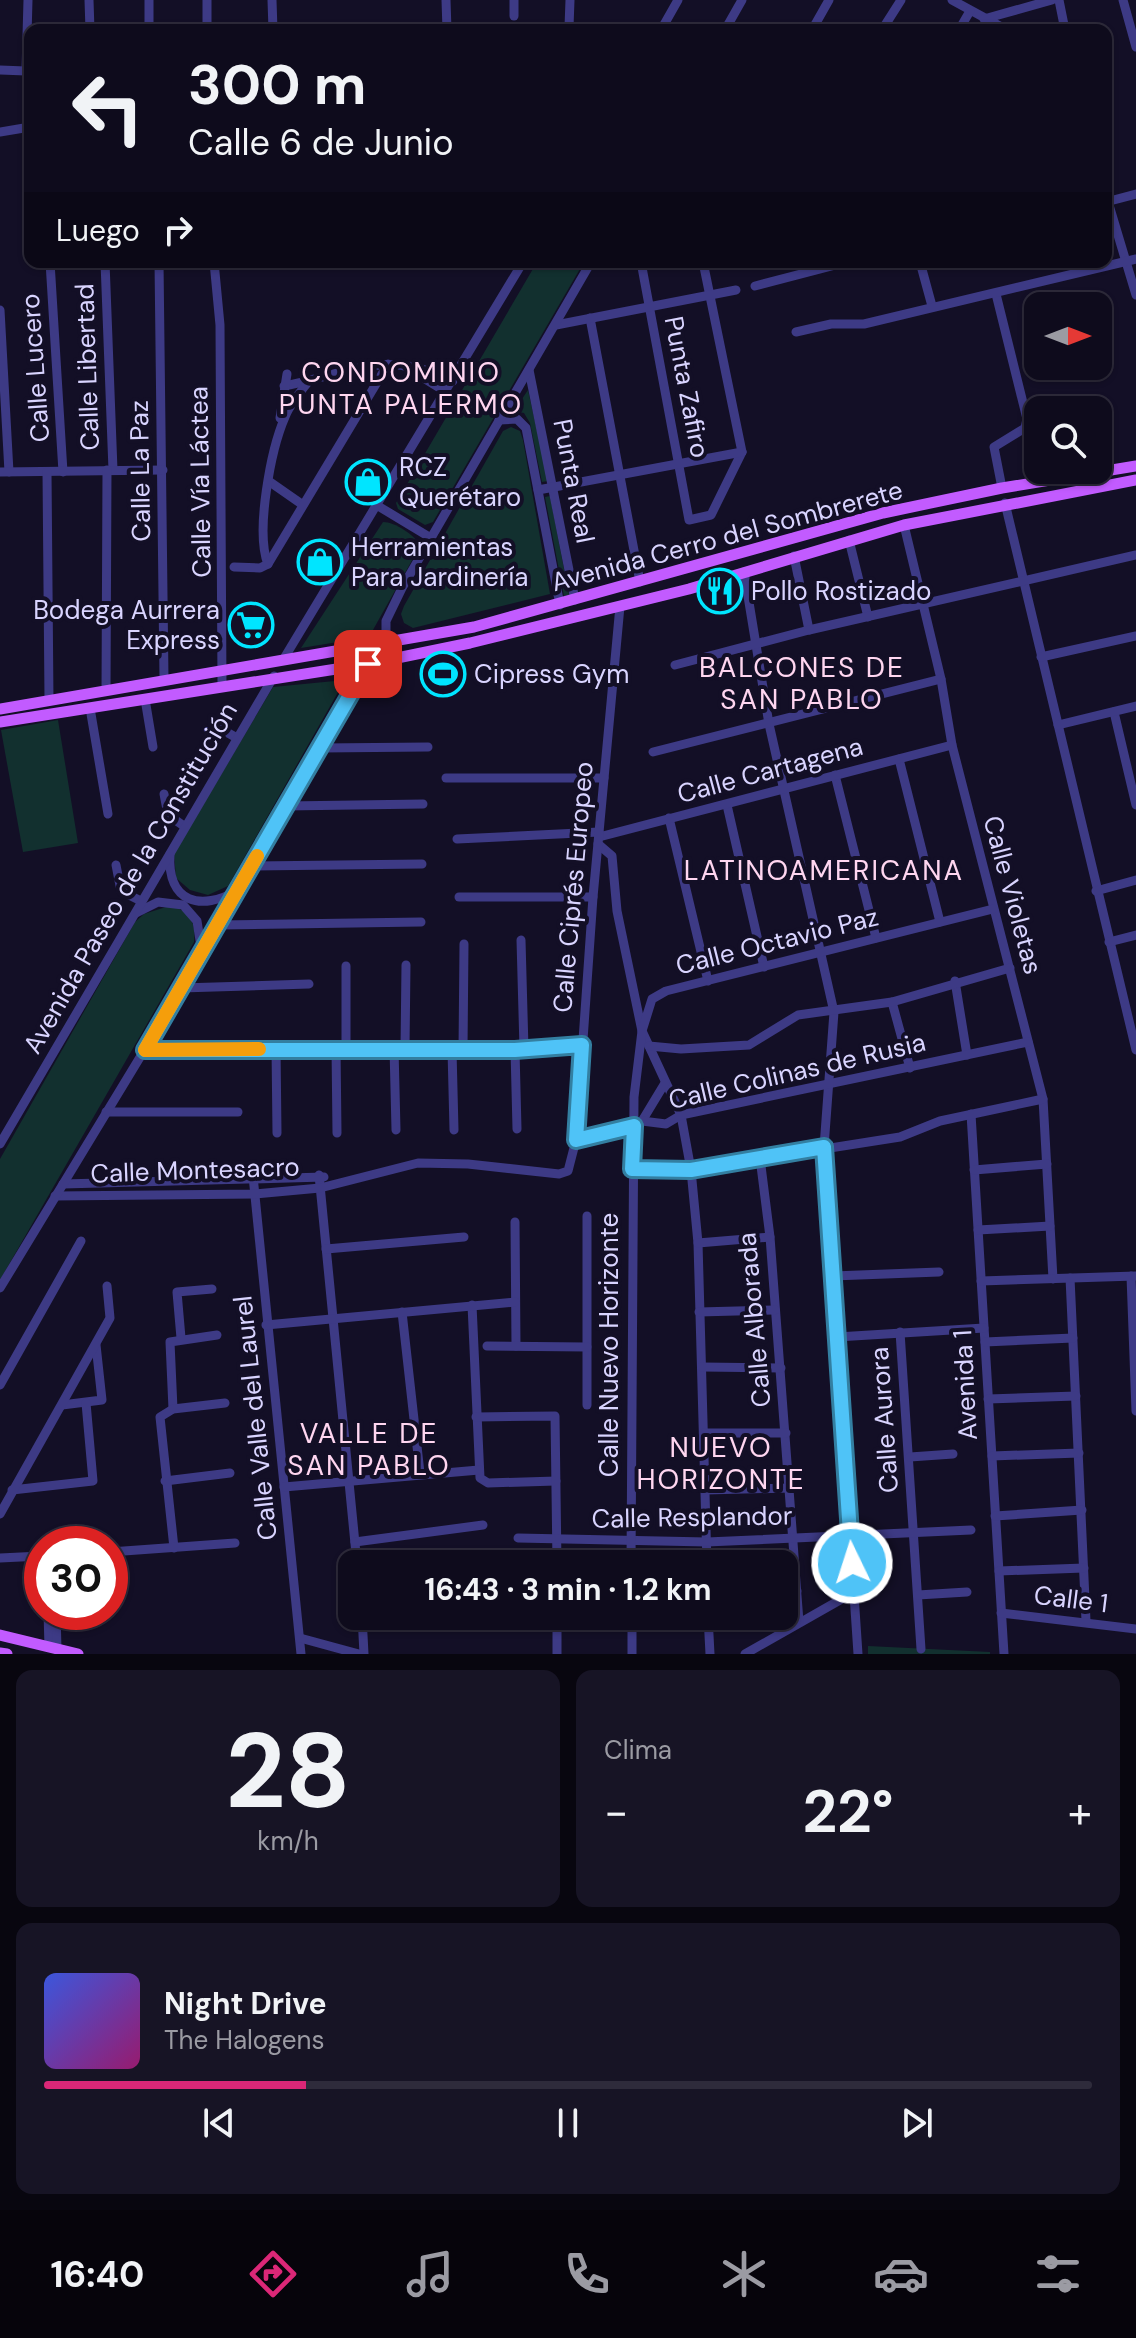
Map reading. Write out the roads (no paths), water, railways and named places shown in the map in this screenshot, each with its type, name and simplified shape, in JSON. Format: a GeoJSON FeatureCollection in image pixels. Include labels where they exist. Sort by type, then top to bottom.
{"type":"FeatureCollection","features":[{"type":"Feature","properties":{"kind":"main road","name":"Avenida Cerro del Sombrerete"},"geometry":{"type":"LineString","coordinates":[[0,709],[474,627],[883,513],[1002,488],[1136,466]]}},
{"type":"Feature","properties":{"kind":"main road","name":"Avenida Cerro del Sombrerete"},"geometry":{"type":"LineString","coordinates":[[0,722],[274,676],[368,664],[620,606],[904,525],[1136,480]]}},
{"type":"Feature","properties":{"kind":"main road"},"geometry":{"type":"LineString","coordinates":[[0,1635],[78,1654]]}},
{"type":"Feature","properties":{"kind":"main road"},"geometry":{"type":"LineString","coordinates":[[0,1653],[7,1654]]}},
{"type":"Feature","properties":{"kind":"street"},"geometry":{"type":"LineString","coordinates":[[27,24],[28,0]]}},
{"type":"Feature","properties":{"kind":"street"},"geometry":{"type":"LineString","coordinates":[[89,0],[90,24]]}},
{"type":"Feature","properties":{"kind":"street"},"geometry":{"type":"LineString","coordinates":[[149,0],[149,24]]}},
{"type":"Feature","properties":{"kind":"street"},"geometry":{"type":"LineString","coordinates":[[207,0],[207,24]]}},
{"type":"Feature","properties":{"kind":"street"},"geometry":{"type":"LineString","coordinates":[[272,0],[273,24]]}},
{"type":"Feature","properties":{"kind":"street"},"geometry":{"type":"LineString","coordinates":[[446,0],[447,24]]}},
{"type":"Feature","properties":{"kind":"street"},"geometry":{"type":"LineString","coordinates":[[514,0],[514,16]]}},
{"type":"Feature","properties":{"kind":"street"},"geometry":{"type":"LineString","coordinates":[[569,24],[570,0]]}},
{"type":"Feature","properties":{"kind":"street"},"geometry":{"type":"LineString","coordinates":[[664,24],[678,0]]}},
{"type":"Feature","properties":{"kind":"street"},"geometry":{"type":"LineString","coordinates":[[728,24],[742,0]]}},
{"type":"Feature","properties":{"kind":"street"},"geometry":{"type":"LineString","coordinates":[[815,24],[829,0]]}},
{"type":"Feature","properties":{"kind":"street"},"geometry":{"type":"LineString","coordinates":[[886,24],[901,0]]}},
{"type":"Feature","properties":{"kind":"street"},"geometry":{"type":"LineString","coordinates":[[952,0],[994,24]]}},
{"type":"Feature","properties":{"kind":"street"},"geometry":{"type":"LineString","coordinates":[[984,19],[1052,0]]}},
{"type":"Feature","properties":{"kind":"street"},"geometry":{"type":"LineString","coordinates":[[1059,0],[1064,24]]}},
{"type":"Feature","properties":{"kind":"street"},"geometry":{"type":"LineString","coordinates":[[1123,0],[1136,47]]}},
{"type":"Feature","properties":{"kind":"street"},"geometry":{"type":"LineString","coordinates":[[962,24],[970,11]]}},
{"type":"Feature","properties":{"kind":"street"},"geometry":{"type":"LineString","coordinates":[[0,70],[24,71]]}},
{"type":"Feature","properties":{"kind":"street"},"geometry":{"type":"LineString","coordinates":[[0,132],[24,128]]}},
{"type":"Feature","properties":{"kind":"street"},"geometry":{"type":"LineString","coordinates":[[1112,199],[1136,194]]}},
{"type":"Feature","properties":{"kind":"street"},"geometry":{"type":"LineString","coordinates":[[1112,217],[1136,295]]}},
{"type":"Feature","properties":{"kind":"street"},"geometry":{"type":"LineString","coordinates":[[1112,265],[1136,259]]}},
{"type":"Feature","properties":{"kind":"street","name":"Calle Lucero"},"geometry":{"type":"LineString","coordinates":[[50,268],[63,472]]}},
{"type":"Feature","properties":{"kind":"street","name":"Calle Libertad"},"geometry":{"type":"LineString","coordinates":[[105,268],[110,470],[106,691]]}},
{"type":"Feature","properties":{"kind":"street","name":"Calle La Paz"},"geometry":{"type":"LineString","coordinates":[[159,268],[164,679]]}},
{"type":"Feature","properties":{"kind":"street","name":"Calle Vía Láctea"},"geometry":{"type":"LineString","coordinates":[[215,268],[220,325],[222,686]]}},
{"type":"Feature","properties":{"kind":"street"},"geometry":{"type":"LineString","coordinates":[[283,660],[519,268]]}},
{"type":"Feature","properties":{"kind":"street"},"geometry":{"type":"LineString","coordinates":[[386,643],[386,621],[588,268]]}},
{"type":"Feature","properties":{"kind":"street","name":"Punta Zafiro"},"geometry":{"type":"LineString","coordinates":[[642,268],[689,520],[711,515],[742,452]]}},
{"type":"Feature","properties":{"kind":"street"},"geometry":{"type":"LineString","coordinates":[[538,490],[742,452],[704,268]]}},
{"type":"Feature","properties":{"kind":"street"},"geometry":{"type":"LineString","coordinates":[[755,286],[824,268]]}},
{"type":"Feature","properties":{"kind":"street"},"geometry":{"type":"LineString","coordinates":[[922,268],[932,306]]}},
{"type":"Feature","properties":{"kind":"street"},"geometry":{"type":"LineString","coordinates":[[796,332],[831,324],[864,324],[1101,268]]}},
{"type":"Feature","properties":{"kind":"street"},"geometry":{"type":"LineString","coordinates":[[556,325],[736,290]]}},
{"type":"Feature","properties":{"kind":"street"},"geometry":{"type":"LineString","coordinates":[[996,294],[1027,419],[1025,428],[994,447],[1002,488]]}},
{"type":"Feature","properties":{"kind":"street"},"geometry":{"type":"LineString","coordinates":[[0,310],[4,472],[163,470]]}},
{"type":"Feature","properties":{"kind":"street"},"geometry":{"type":"LineString","coordinates":[[590,318],[640,582]]}},
{"type":"Feature","properties":{"kind":"street"},"geometry":{"type":"LineString","coordinates":[[284,386],[368,365],[388,364],[426,367],[453,381]]}},
{"type":"Feature","properties":{"kind":"street"},"geometry":{"type":"LineString","coordinates":[[234,567],[260,568],[268,564],[388,364]]}},
{"type":"Feature","properties":{"kind":"street"},"geometry":{"type":"LineString","coordinates":[[401,364],[446,392]]}},
{"type":"Feature","properties":{"kind":"street","name":"Punta Real"},"geometry":{"type":"LineString","coordinates":[[529,370],[575,600]]}},
{"type":"Feature","properties":{"kind":"street"},"geometry":{"type":"LineString","coordinates":[[268,564],[265,515],[287,374]]}},
{"type":"Feature","properties":{"kind":"street"},"geometry":{"type":"LineString","coordinates":[[278,436],[286,413],[309,381]]}},
{"type":"Feature","properties":{"kind":"street","name":"Punta Real"},"geometry":{"type":"LineString","coordinates":[[499,420],[517,419],[526,428],[560,605]]}},
{"type":"Feature","properties":{"kind":"street","name":"Calle Lucero"},"geometry":{"type":"LineString","coordinates":[[47,472],[49,700]]}},
{"type":"Feature","properties":{"kind":"street"},"geometry":{"type":"LineString","coordinates":[[270,482],[303,505]]}},
{"type":"Feature","properties":{"kind":"street"},"geometry":{"type":"LineString","coordinates":[[1005,503],[1136,1050]]}},
{"type":"Feature","properties":{"kind":"street"},"geometry":{"type":"LineString","coordinates":[[378,506],[431,538]]}},
{"type":"Feature","properties":{"kind":"street","name":"Calle Violetas"},"geometry":{"type":"LineString","coordinates":[[904,525],[941,679],[952,745],[1043,1099],[1053,1279]]}},
{"type":"Feature","properties":{"kind":"street"},"geometry":{"type":"LineString","coordinates":[[816,532],[821,549]]}},
{"type":"Feature","properties":{"kind":"street"},"geometry":{"type":"LineString","coordinates":[[849,540],[868,617]]}},
{"type":"Feature","properties":{"kind":"street"},"geometry":{"type":"LineString","coordinates":[[675,665],[809,630],[1136,555]]}},
{"type":"Feature","properties":{"kind":"street"},"geometry":{"type":"LineString","coordinates":[[794,556],[809,630]]}},
{"type":"Feature","properties":{"kind":"street"},"geometry":{"type":"LineString","coordinates":[[744,572],[769,724],[833,1010],[824,1147],[858,1654]]}},
{"type":"Feature","properties":{"kind":"street","name":"Calle Ciprés Europeo"},"geometry":{"type":"LineString","coordinates":[[568,1171],[576,1140],[593,897],[620,606]]}},
{"type":"Feature","properties":{"kind":"street"},"geometry":{"type":"LineString","coordinates":[[1041,657],[1136,636]]}},
{"type":"Feature","properties":{"kind":"street"},"geometry":{"type":"LineString","coordinates":[[0,1288],[219,925],[368,664]]}},
{"type":"Feature","properties":{"kind":"street","name":"Avenida Paseo de la Constitución"},"geometry":{"type":"LineString","coordinates":[[0,1144],[274,676]]}},
{"type":"Feature","properties":{"kind":"street"},"geometry":{"type":"LineString","coordinates":[[653,752],[941,679]]}},
{"type":"Feature","properties":{"kind":"street"},"geometry":{"type":"LineString","coordinates":[[145,699],[153,747]]}},
{"type":"Feature","properties":{"kind":"street"},"geometry":{"type":"LineString","coordinates":[[1058,725],[1136,706]]}},
{"type":"Feature","properties":{"kind":"street"},"geometry":{"type":"LineString","coordinates":[[90,708],[108,814]]}},
{"type":"Feature","properties":{"kind":"street"},"geometry":{"type":"LineString","coordinates":[[1114,712],[1136,805]]}},
{"type":"Feature","properties":{"kind":"street"},"geometry":{"type":"LineString","coordinates":[[208,731],[221,729],[237,738]]}},
{"type":"Feature","properties":{"kind":"street","name":"Calle Cartagena"},"geometry":{"type":"LineString","coordinates":[[457,839],[599,837],[952,745]]}},
{"type":"Feature","properties":{"kind":"street"},"geometry":{"type":"LineString","coordinates":[[321,748],[428,747]]}},
{"type":"Feature","properties":{"kind":"street"},"geometry":{"type":"LineString","coordinates":[[899,759],[940,922]]}},
{"type":"Feature","properties":{"kind":"street"},"geometry":{"type":"LineString","coordinates":[[835,775],[876,938]]}},
{"type":"Feature","properties":{"kind":"street"},"geometry":{"type":"LineString","coordinates":[[446,778],[604,778]]}},
{"type":"Feature","properties":{"kind":"street"},"geometry":{"type":"LineString","coordinates":[[164,794],[168,815],[184,826]]}},
{"type":"Feature","properties":{"kind":"street"},"geometry":{"type":"LineString","coordinates":[[286,806],[423,804]]}},
{"type":"Feature","properties":{"kind":"street"},"geometry":{"type":"LineString","coordinates":[[727,805],[764,967]]}},
{"type":"Feature","properties":{"kind":"street"},"geometry":{"type":"LineString","coordinates":[[669,818],[708,981]]}},
{"type":"Feature","properties":{"kind":"street"},"geometry":{"type":"LineString","coordinates":[[599,837],[612,856],[617,911],[642,1031],[681,1115],[691,1170],[698,1243],[707,1550]]}},
{"type":"Feature","properties":{"kind":"street"},"geometry":{"type":"LineString","coordinates":[[170,851],[171,878],[186,898],[212,901],[238,890]]}},
{"type":"Feature","properties":{"kind":"street"},"geometry":{"type":"LineString","coordinates":[[252,866],[422,864]]}},
{"type":"Feature","properties":{"kind":"street"},"geometry":{"type":"LineString","coordinates":[[116,865],[121,891],[141,901]]}},
{"type":"Feature","properties":{"kind":"street"},"geometry":{"type":"LineString","coordinates":[[1096,891],[1136,880]]}},
{"type":"Feature","properties":{"kind":"street"},"geometry":{"type":"LineString","coordinates":[[459,897],[593,897]]}},
{"type":"Feature","properties":{"kind":"street"},"geometry":{"type":"LineString","coordinates":[[132,916],[158,902],[183,905],[197,921],[202,953]]}},
{"type":"Feature","properties":{"kind":"street","name":"Calle Octavio Paz"},"geometry":{"type":"LineString","coordinates":[[638,1124],[642,1031],[652,999],[666,991],[993,909]]}},
{"type":"Feature","properties":{"kind":"street"},"geometry":{"type":"LineString","coordinates":[[219,925],[421,922]]}},
{"type":"Feature","properties":{"kind":"street"},"geometry":{"type":"LineString","coordinates":[[1109,942],[1136,935]]}},
{"type":"Feature","properties":{"kind":"street"},"geometry":{"type":"LineString","coordinates":[[517,1129],[521,940]]}},
{"type":"Feature","properties":{"kind":"street"},"geometry":{"type":"LineString","coordinates":[[454,1130],[464,944]]}},
{"type":"Feature","properties":{"kind":"street"},"geometry":{"type":"LineString","coordinates":[[396,1130],[406,965]]}},
{"type":"Feature","properties":{"kind":"street"},"geometry":{"type":"LineString","coordinates":[[337,1133],[346,966]]}},
{"type":"Feature","properties":{"kind":"street"},"geometry":{"type":"LineString","coordinates":[[649,1046],[681,1049],[749,1045],[798,1015],[892,1002],[955,981],[1010,968]]}},
{"type":"Feature","properties":{"kind":"street"},"geometry":{"type":"LineString","coordinates":[[955,981],[967,1055]]}},
{"type":"Feature","properties":{"kind":"street"},"geometry":{"type":"LineString","coordinates":[[181,988],[309,984]]}},
{"type":"Feature","properties":{"kind":"street"},"geometry":{"type":"LineString","coordinates":[[892,1002],[910,1068]]}},
{"type":"Feature","properties":{"kind":"street","name":"Calle Colinas de Rusia"},"geometry":{"type":"LineString","coordinates":[[576,1140],[638,1124],[666,1124],[681,1115],[1028,1042]]}},
{"type":"Feature","properties":{"kind":"street"},"geometry":{"type":"LineString","coordinates":[[145,1050],[520,1050],[582,1045]]}},
{"type":"Feature","properties":{"kind":"street"},"geometry":{"type":"LineString","coordinates":[[276,1048],[277,1133]]}},
{"type":"Feature","properties":{"kind":"street"},"geometry":{"type":"LineString","coordinates":[[638,1124],[665,1083]]}},
{"type":"Feature","properties":{"kind":"street"},"geometry":{"type":"LineString","coordinates":[[632,1169],[691,1170],[900,1137],[940,1121],[1043,1099]]}},
{"type":"Feature","properties":{"kind":"street"},"geometry":{"type":"LineString","coordinates":[[106,1112],[238,1112]]}},
{"type":"Feature","properties":{"kind":"street","name":"Avenida 1"},"geometry":{"type":"LineString","coordinates":[[971,1114],[1004,1654]]}},
{"type":"Feature","properties":{"kind":"street","name":"Calle Nuevo Horizonte"},"geometry":{"type":"LineString","coordinates":[[631,1550],[632,1169],[638,1124]]}},
{"type":"Feature","properties":{"kind":"street","name":"Calle Alborada"},"geometry":{"type":"LineString","coordinates":[[760,1158],[770,1237],[794,1550]]}},
{"type":"Feature","properties":{"kind":"street","name":"Calle Montesacro"},"geometry":{"type":"LineString","coordinates":[[55,1196],[255,1194],[320,1188],[335,1181],[418,1163],[468,1164],[559,1174],[568,1171]]}},
{"type":"Feature","properties":{"kind":"street"},"geometry":{"type":"LineString","coordinates":[[974,1170],[1047,1164]]}},
{"type":"Feature","properties":{"kind":"street"},"geometry":{"type":"LineString","coordinates":[[319,1175],[356,1550]]}},
{"type":"Feature","properties":{"kind":"street","name":"Calle Montesacro"},"geometry":{"type":"LineString","coordinates":[[63,1184],[319,1175],[335,1181]]}},
{"type":"Feature","properties":{"kind":"street","name":"Calle Valle del Laurel"},"geometry":{"type":"LineString","coordinates":[[253,1176],[301,1654]]}},
{"type":"Feature","properties":{"kind":"street"},"geometry":{"type":"LineString","coordinates":[[587,1216],[587,1405]]}},
{"type":"Feature","properties":{"kind":"street"},"geometry":{"type":"LineString","coordinates":[[515,1222],[516,1346]]}},
{"type":"Feature","properties":{"kind":"street"},"geometry":{"type":"LineString","coordinates":[[978,1230],[1050,1226]]}},
{"type":"Feature","properties":{"kind":"street"},"geometry":{"type":"LineString","coordinates":[[326,1249],[464,1237]]}},
{"type":"Feature","properties":{"kind":"street"},"geometry":{"type":"LineString","coordinates":[[698,1243],[770,1237]]}},
{"type":"Feature","properties":{"kind":"street"},"geometry":{"type":"LineString","coordinates":[[0,1385],[81,1241]]}},
{"type":"Feature","properties":{"kind":"street"},"geometry":{"type":"LineString","coordinates":[[833,1276],[939,1272]]}},
{"type":"Feature","properties":{"kind":"street"},"geometry":{"type":"LineString","coordinates":[[981,1281],[1134,1276],[1136,1411]]}},
{"type":"Feature","properties":{"kind":"street"},"geometry":{"type":"LineString","coordinates":[[1070,1278],[1086,1621]]}},
{"type":"Feature","properties":{"kind":"street"},"geometry":{"type":"LineString","coordinates":[[0,1514],[111,1314],[107,1286]]}},
{"type":"Feature","properties":{"kind":"street"},"geometry":{"type":"LineString","coordinates":[[181,1338],[177,1292],[212,1289]]}},
{"type":"Feature","properties":{"kind":"street"},"geometry":{"type":"LineString","coordinates":[[266,1325],[515,1302]]}},
{"type":"Feature","properties":{"kind":"street"},"geometry":{"type":"LineString","coordinates":[[472,1305],[479,1470],[484,1482],[556,1481]]}},
{"type":"Feature","properties":{"kind":"street"},"geometry":{"type":"LineString","coordinates":[[699,1312],[775,1310]]}},
{"type":"Feature","properties":{"kind":"street"},"geometry":{"type":"LineString","coordinates":[[402,1312],[420,1473]]}},
{"type":"Feature","properties":{"kind":"street"},"geometry":{"type":"LineString","coordinates":[[837,1337],[984,1328]]}},
{"type":"Feature","properties":{"kind":"street","name":"Calle Aurora"},"geometry":{"type":"LineString","coordinates":[[900,1332],[921,1649]]}},
{"type":"Feature","properties":{"kind":"street"},"geometry":{"type":"LineString","coordinates":[[173,1409],[168,1348],[171,1340],[217,1335]]}},
{"type":"Feature","properties":{"kind":"street"},"geometry":{"type":"LineString","coordinates":[[985,1342],[1073,1338]]}},
{"type":"Feature","properties":{"kind":"street"},"geometry":{"type":"LineString","coordinates":[[62,1405],[86,1403],[103,1397],[96,1344]]}},
{"type":"Feature","properties":{"kind":"street"},"geometry":{"type":"LineString","coordinates":[[487,1346],[587,1347]]}},
{"type":"Feature","properties":{"kind":"street"},"geometry":{"type":"LineString","coordinates":[[702,1367],[781,1368]]}},
{"type":"Feature","properties":{"kind":"street"},"geometry":{"type":"LineString","coordinates":[[988,1399],[1076,1396]]}},
{"type":"Feature","properties":{"kind":"street"},"geometry":{"type":"LineString","coordinates":[[12,1490],[93,1481],[86,1403]]}},
{"type":"Feature","properties":{"kind":"street"},"geometry":{"type":"LineString","coordinates":[[174,1548],[159,1423],[162,1414],[173,1409],[225,1403]]}},
{"type":"Feature","properties":{"kind":"street"},"geometry":{"type":"LineString","coordinates":[[476,1417],[555,1416],[557,1550]]}},
{"type":"Feature","properties":{"kind":"street"},"geometry":{"type":"LineString","coordinates":[[704,1433],[786,1433]]}},
{"type":"Feature","properties":{"kind":"street"},"geometry":{"type":"LineString","coordinates":[[992,1456],[1079,1453]]}},
{"type":"Feature","properties":{"kind":"street"},"geometry":{"type":"LineString","coordinates":[[910,1457],[953,1454]]}},
{"type":"Feature","properties":{"kind":"street"},"geometry":{"type":"LineString","coordinates":[[284,1487],[479,1470]]}},
{"type":"Feature","properties":{"kind":"street"},"geometry":{"type":"LineString","coordinates":[[165,1481],[230,1473]]}},
{"type":"Feature","properties":{"kind":"street"},"geometry":{"type":"LineString","coordinates":[[705,1490],[790,1488]]}},
{"type":"Feature","properties":{"kind":"street"},"geometry":{"type":"LineString","coordinates":[[995,1516],[1082,1510]]}},
{"type":"Feature","properties":{"kind":"street"},"geometry":{"type":"LineString","coordinates":[[355,1542],[483,1525]]}},
{"type":"Feature","properties":{"kind":"street","name":"Calle Resplandor"},"geometry":{"type":"LineString","coordinates":[[518,1538],[707,1542],[914,1530],[971,1530]]}},
{"type":"Feature","properties":{"kind":"street"},"geometry":{"type":"LineString","coordinates":[[128,1551],[235,1543]]}},
{"type":"Feature","properties":{"kind":"street"},"geometry":{"type":"LineString","coordinates":[[0,1558],[24,1557]]}},
{"type":"Feature","properties":{"kind":"street"},"geometry":{"type":"LineString","coordinates":[[999,1571],[1084,1568]]}},
{"type":"Feature","properties":{"kind":"street"},"geometry":{"type":"LineString","coordinates":[[745,1654],[854,1592]]}},
{"type":"Feature","properties":{"kind":"street"},"geometry":{"type":"LineString","coordinates":[[918,1595],[967,1592]]}},
{"type":"Feature","properties":{"kind":"street","name":"Calle Alborada"},"geometry":{"type":"LineString","coordinates":[[798,1606],[799,1622]]}},
{"type":"Feature","properties":{"kind":"street","name":"Calle 1"},"geometry":{"type":"LineString","coordinates":[[1001,1613],[1136,1629]]}},
{"type":"Feature","properties":{"kind":"street"},"geometry":{"type":"LineString","coordinates":[[50,1630],[53,1648]]}},
{"type":"Feature","properties":{"kind":"street"},"geometry":{"type":"LineString","coordinates":[[53,1648],[54,1630]]}},
{"type":"Feature","properties":{"kind":"street"},"geometry":{"type":"LineString","coordinates":[[300,1638],[362,1654],[362,1630]]}},
{"type":"Feature","properties":{"kind":"street"},"geometry":{"type":"LineString","coordinates":[[557,1630],[557,1654]]}},
{"type":"Feature","properties":{"kind":"street"},"geometry":{"type":"LineString","coordinates":[[632,1630],[632,1654]]}},
{"type":"Feature","properties":{"kind":"street"},"geometry":{"type":"LineString","coordinates":[[709,1630],[710,1654]]}},
{"type":"Feature","properties":{"kind":"place","name":"RCZ Querétaro"},"geometry":{"type":"Point","coordinates":[368,482]}},
{"type":"Feature","properties":{"kind":"place","name":"Herramientas Para Jardinería"},"geometry":{"type":"Point","coordinates":[320,562]}},
{"type":"Feature","properties":{"kind":"place","name":"Pollo Rostizado"},"geometry":{"type":"Point","coordinates":[720,591]}},
{"type":"Feature","properties":{"kind":"place","name":"Bodega Aurrera Express"},"geometry":{"type":"Point","coordinates":[251,625]}},
{"type":"Feature","properties":{"kind":"place","name":"Cipress Gym"},"geometry":{"type":"Point","coordinates":[443,674]}},
{"type":"Feature","properties":{"kind":"district","name":"CONDOMINIO PUNTA PALERMO"},"geometry":{"type":"Point","coordinates":[401,388]}},
{"type":"Feature","properties":{"kind":"district","name":"BALCONES DE SAN PABLO"},"geometry":{"type":"Point","coordinates":[802,683]}},
{"type":"Feature","properties":{"kind":"district","name":"LATINOAMERICANA"},"geometry":{"type":"Point","coordinates":[824,870]}},
{"type":"Feature","properties":{"kind":"district","name":"VALLE DE SAN PABLO"},"geometry":{"type":"Point","coordinates":[369,1449]}},
{"type":"Feature","properties":{"kind":"district","name":"NUEVO HORIZONTE"},"geometry":{"type":"Point","coordinates":[721,1463]}}]}
